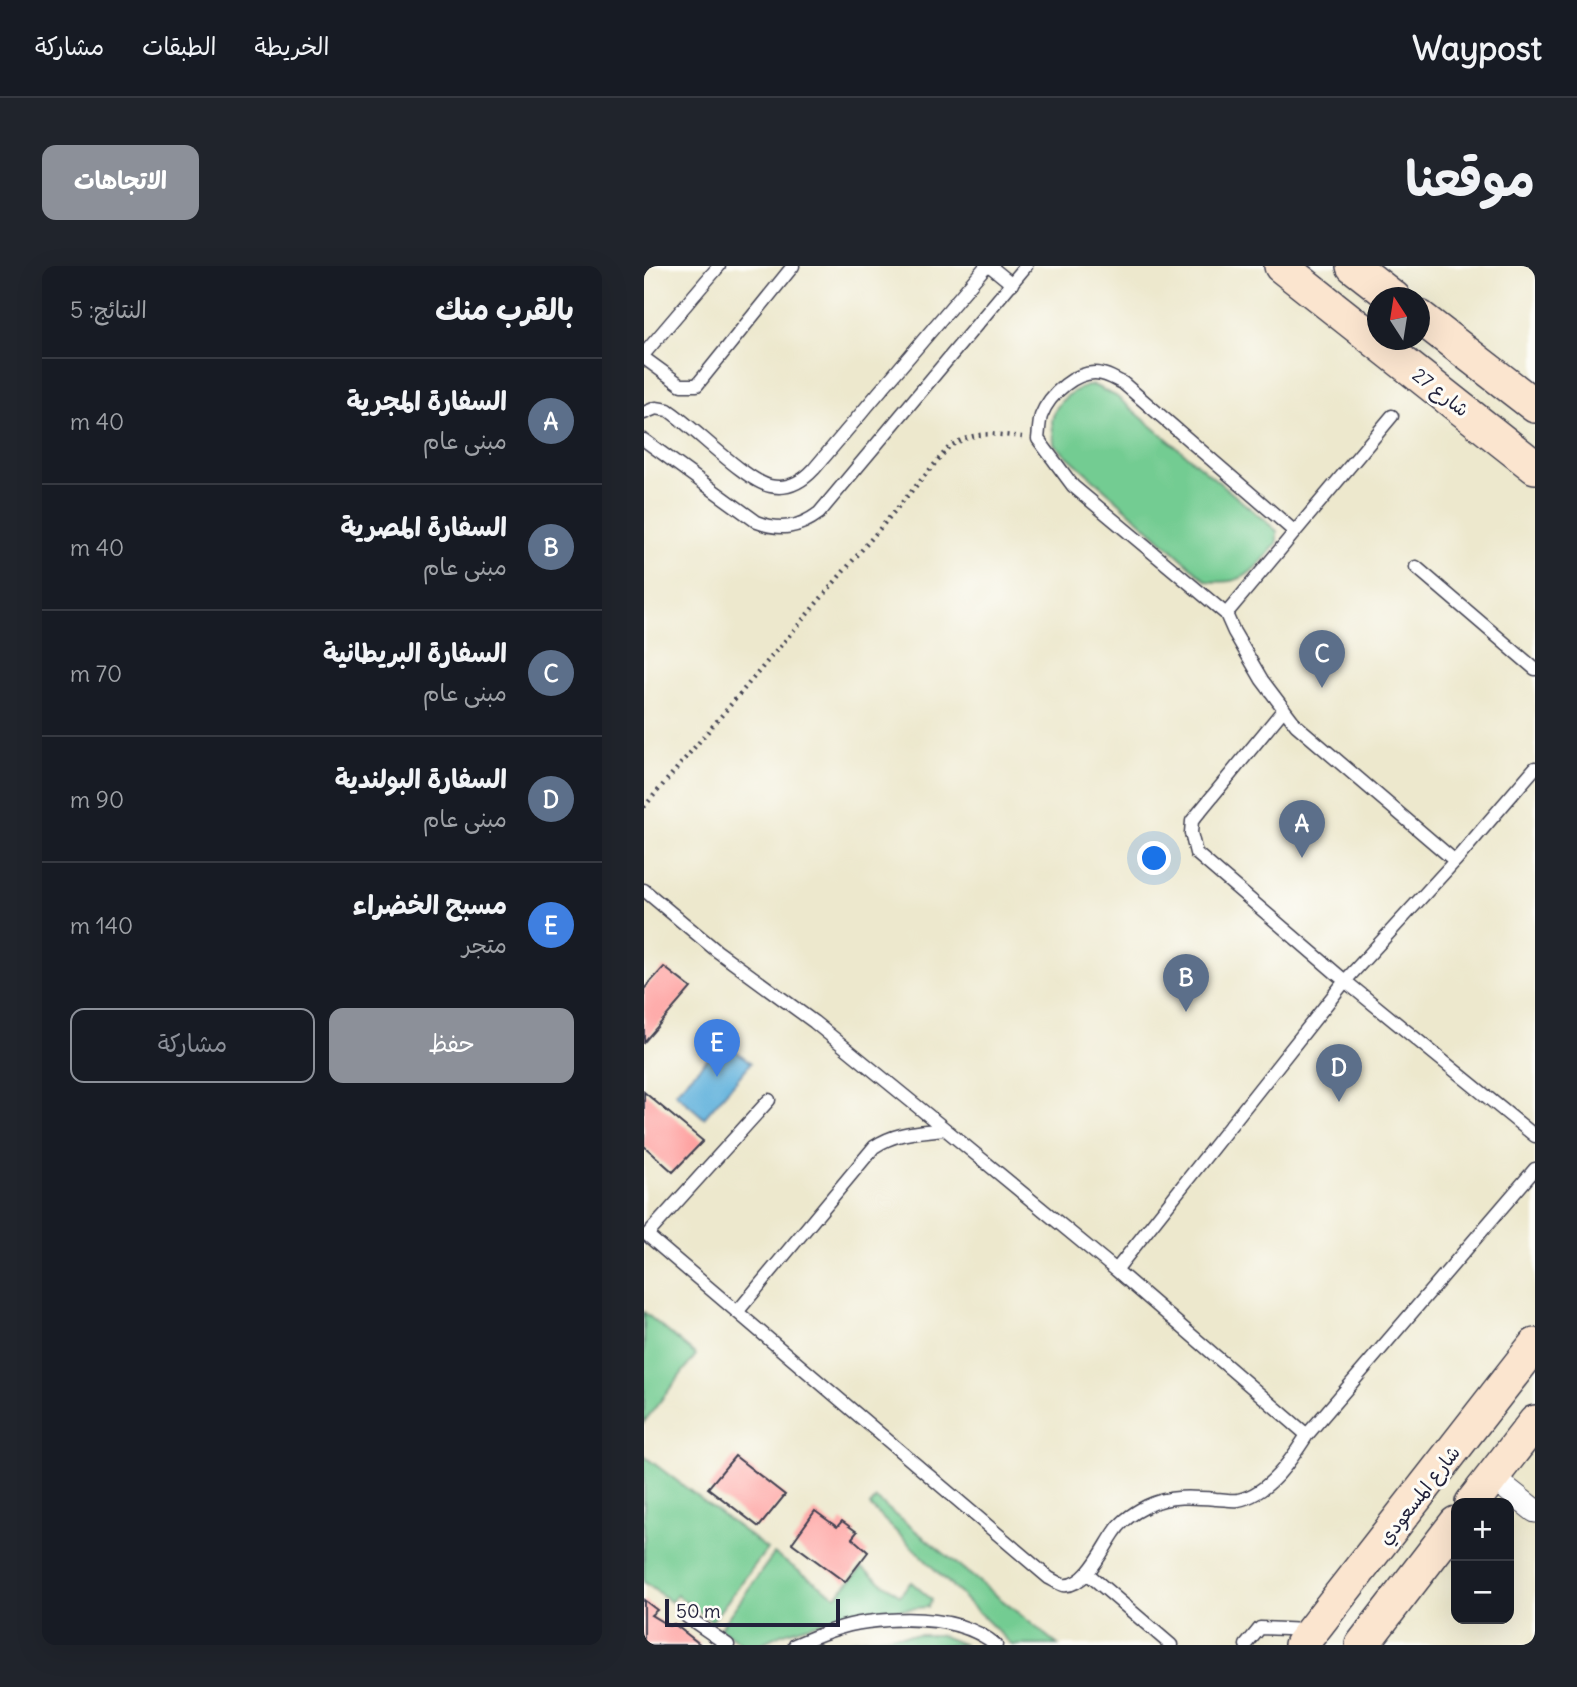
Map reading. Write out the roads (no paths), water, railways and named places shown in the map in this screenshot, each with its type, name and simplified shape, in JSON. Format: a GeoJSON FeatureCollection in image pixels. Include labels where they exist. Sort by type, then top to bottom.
{"type":"FeatureCollection","features":[{"type":"Feature","properties":{"kind":"main road","name":"شارع 27"},"geometry":{"type":"LineString","coordinates":[[1281,266],[1535,467]]}},
{"type":"Feature","properties":{"kind":"main road"},"geometry":{"type":"LineString","coordinates":[[1353,266],[1380,287]]}},
{"type":"Feature","properties":{"kind":"main road"},"geometry":{"type":"LineString","coordinates":[[1430,325],[1535,406]]}},
{"type":"Feature","properties":{"kind":"main road","name":"شارع المسعودي"},"geometry":{"type":"LineString","coordinates":[[1307,1637],[1535,1345]]}},
{"type":"Feature","properties":{"kind":"main road"},"geometry":{"type":"LineString","coordinates":[[1476,1498],[1535,1422]]}},
{"type":"Feature","properties":{"kind":"main road"},"geometry":{"type":"LineString","coordinates":[[1362,1645],[1451,1529]]}},
{"type":"Feature","properties":{"kind":"street"},"geometry":{"type":"LineString","coordinates":[[1492,1477],[1535,1511]]}},
{"type":"Feature","properties":{"kind":"lane"},"geometry":{"type":"LineString","coordinates":[[719,266],[644,356],[681,385],[697,385],[793,266]]}},
{"type":"Feature","properties":{"kind":"lane"},"geometry":{"type":"LineString","coordinates":[[644,413],[656,408],[668,410],[760,483],[771,487],[795,484],[814,469],[988,266],[1012,284]]}},
{"type":"Feature","properties":{"kind":"lane"},"geometry":{"type":"LineString","coordinates":[[644,440],[757,522],[778,528],[800,525],[819,513],[1026,266]]}},
{"type":"Feature","properties":{"kind":"lane"},"geometry":{"type":"LineString","coordinates":[[1296,532],[1122,383],[1101,373],[1084,375],[1065,385],[1049,401],[1041,418],[1038,439],[1073,486],[1226,614],[1262,680],[1296,725],[1455,861]]}},
{"type":"Feature","properties":{"kind":"lane"},"geometry":{"type":"LineString","coordinates":[[1226,614],[1392,416]]}},
{"type":"Feature","properties":{"kind":"lane"},"geometry":{"type":"LineString","coordinates":[[1416,567],[1535,669]]}},
{"type":"Feature","properties":{"kind":"lane"},"geometry":{"type":"LineString","coordinates":[[1284,709],[1192,821],[1191,834],[1196,853],[1345,981],[1535,1136]]}},
{"type":"Feature","properties":{"kind":"lane"},"geometry":{"type":"LineString","coordinates":[[1116,1270],[1345,981],[1455,861],[1535,768]]}},
{"type":"Feature","properties":{"kind":"lane"},"geometry":{"type":"LineString","coordinates":[[644,890],[717,951],[814,1022],[945,1129],[1116,1270],[1307,1435]]}},
{"type":"Feature","properties":{"kind":"lane"},"geometry":{"type":"LineString","coordinates":[[769,1100],[645,1234],[1049,1578],[1064,1585],[1074,1583],[1087,1573],[1104,1552],[1115,1530],[1132,1514],[1166,1499],[1236,1500],[1253,1495],[1290,1461],[1307,1435],[1535,1169]]}},
{"type":"Feature","properties":{"kind":"lane"},"geometry":{"type":"LineString","coordinates":[[738,1311],[874,1147],[905,1133],[945,1129]]}},
{"type":"Feature","properties":{"kind":"lane"},"geometry":{"type":"LineString","coordinates":[[1087,1573],[1171,1645]]}},
{"type":"Feature","properties":{"kind":"lane"},"geometry":{"type":"LineString","coordinates":[[686,1616],[728,1645]]}},
{"type":"Feature","properties":{"kind":"lane"},"geometry":{"type":"LineString","coordinates":[[795,1645],[828,1631],[865,1622],[915,1620],[955,1626],[983,1634],[996,1645]]}},
{"type":"Feature","properties":{"kind":"lane"},"geometry":{"type":"LineString","coordinates":[[1246,1645],[1260,1628],[1307,1637]]}},
{"type":"Feature","properties":{"kind":"water"},"geometry":{"type":"Polygon","coordinates":[[[724,1041],[751,1063],[704,1118],[675,1093],[724,1041]]]}},
{"type":"Feature","properties":{"kind":"place","name":"السفارة البريطانية"},"geometry":{"type":"Point","coordinates":[1322,688]}},
{"type":"Feature","properties":{"kind":"place","name":"السفارة المجرية"},"geometry":{"type":"Point","coordinates":[1302,858]}},
{"type":"Feature","properties":{"kind":"place","name":"السفارة المصرية"},"geometry":{"type":"Point","coordinates":[1186,1012]}},
{"type":"Feature","properties":{"kind":"place","name":"مسبح الخضراء"},"geometry":{"type":"Point","coordinates":[717,1077]}},
{"type":"Feature","properties":{"kind":"place","name":"السفارة البولندية"},"geometry":{"type":"Point","coordinates":[1339,1102]}}]}
